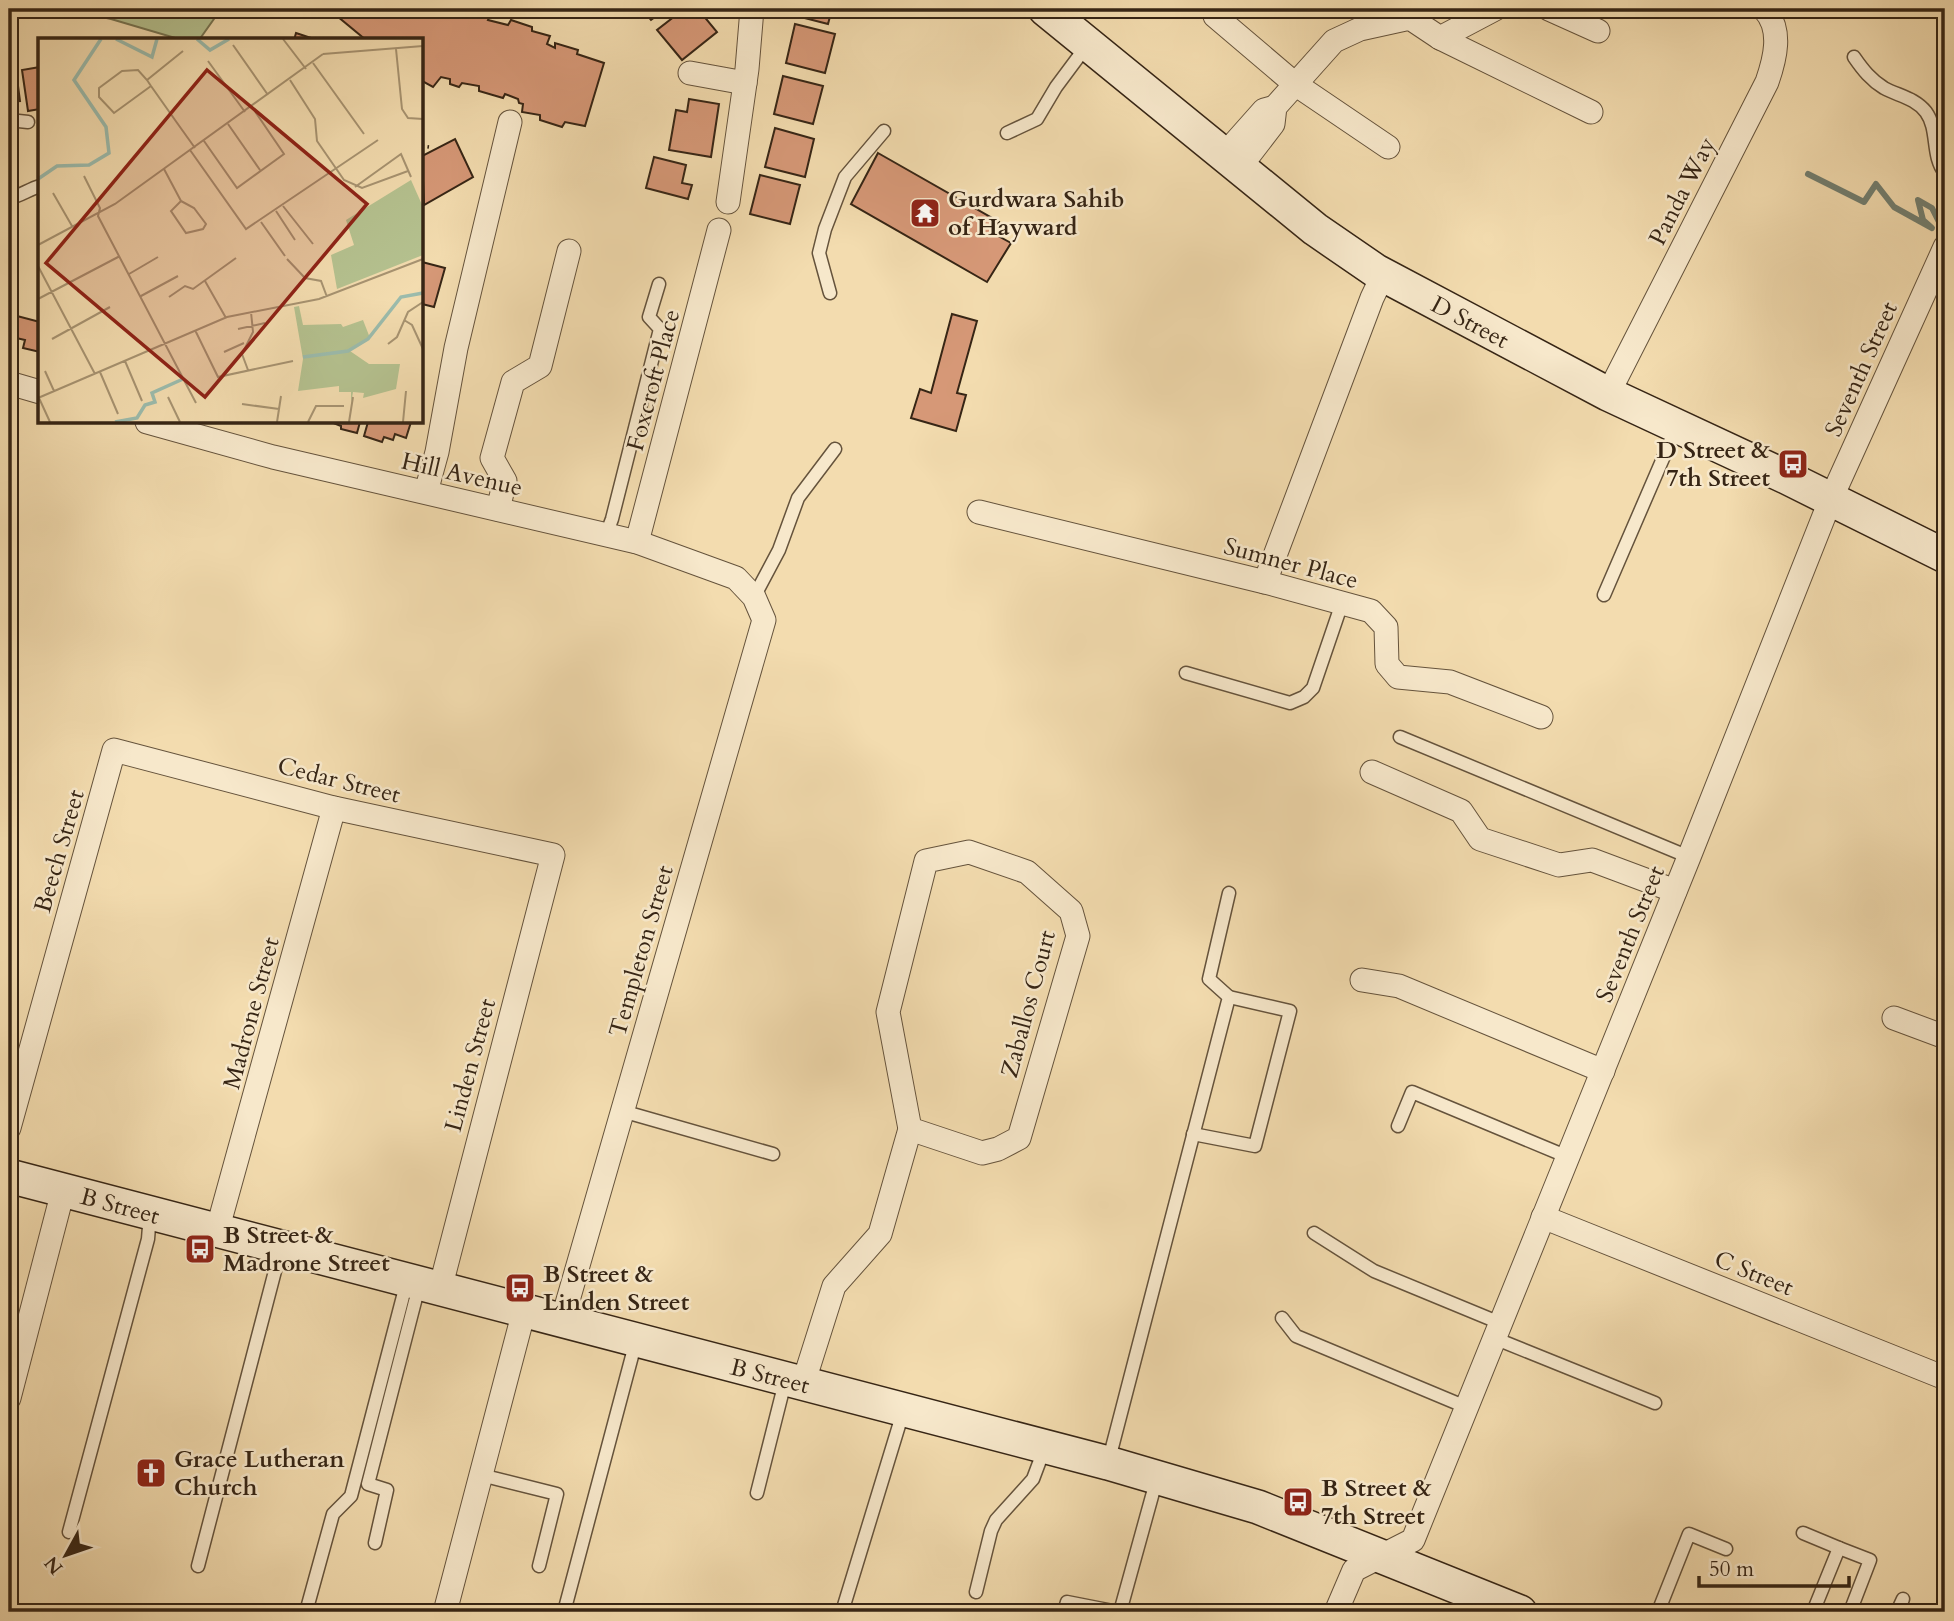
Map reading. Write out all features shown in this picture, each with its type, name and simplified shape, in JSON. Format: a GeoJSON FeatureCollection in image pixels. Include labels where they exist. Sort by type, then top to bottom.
{"type":"FeatureCollection","features":[{"type":"Feature","properties":{"kind":"street"},"geometry":{"type":"LineString","coordinates":[[728,202],[745,83],[752,9]]}},
{"type":"Feature","properties":{"kind":"street","name":"D Street"},"geometry":{"type":"LineString","coordinates":[[1045,9],[1315,229],[1383,275],[1608,394],[1945,556]]}},
{"type":"Feature","properties":{"kind":"street"},"geometry":{"type":"LineString","coordinates":[[1440,38],[1495,9]]}},
{"type":"Feature","properties":{"kind":"street"},"geometry":{"type":"LineString","coordinates":[[1549,9],[1598,31]]}},
{"type":"Feature","properties":{"kind":"street"},"geometry":{"type":"LineString","coordinates":[[1215,16],[1295,84],[1388,147]]}},
{"type":"Feature","properties":{"kind":"street","name":"Panda Way"},"geometry":{"type":"LineString","coordinates":[[1608,394],[1767,82],[1776,43],[1769,16]]}},
{"type":"Feature","properties":{"kind":"street"},"geometry":{"type":"LineString","coordinates":[[1232,161],[1273,124],[1275,107],[1357,19],[1410,18],[1440,38],[1591,112]]}},
{"type":"Feature","properties":{"kind":"street"},"geometry":{"type":"LineString","coordinates":[[690,73],[745,83]]}},
{"type":"Feature","properties":{"kind":"street"},"geometry":{"type":"LineString","coordinates":[[426,492],[437,452],[456,348],[510,122]]}},
{"type":"Feature","properties":{"kind":"street","name":"Foxcroft Place"},"geometry":{"type":"LineString","coordinates":[[637,542],[719,230]]}},
{"type":"Feature","properties":{"kind":"street"},"geometry":{"type":"LineString","coordinates":[[498,509],[505,481],[492,458],[513,382],[540,366],[569,251]]}},
{"type":"Feature","properties":{"kind":"street","name":"Seventh Street"},"geometry":{"type":"LineString","coordinates":[[1336,1612],[1354,1570],[1413,1540],[1830,500],[1943,251]]}},
{"type":"Feature","properties":{"kind":"street"},"geometry":{"type":"LineString","coordinates":[[1265,582],[1383,275]]}},
{"type":"Feature","properties":{"kind":"street"},"geometry":{"type":"LineString","coordinates":[[9,383],[38,391]]}},
{"type":"Feature","properties":{"kind":"street","name":"Hill Avenue"},"geometry":{"type":"LineString","coordinates":[[154,424],[273,457],[637,542],[736,578],[754,597]]}},
{"type":"Feature","properties":{"kind":"street","name":"Sumner Place"},"geometry":{"type":"LineString","coordinates":[[979,512],[1265,582],[1371,611],[1386,627],[1387,664],[1398,677],[1451,682],[1541,717]]}},
{"type":"Feature","properties":{"kind":"street","name":"Templeton Street"},"geometry":{"type":"LineString","coordinates":[[562,1321],[764,620],[754,597]]}},
{"type":"Feature","properties":{"kind":"street","name":"Cedar Street"},"geometry":{"type":"LineString","coordinates":[[114,750],[334,808],[553,855]]}},
{"type":"Feature","properties":{"kind":"street","name":"Beech Street"},"geometry":{"type":"LineString","coordinates":[[9,1128],[114,750]]}},
{"type":"Feature","properties":{"kind":"street"},"geometry":{"type":"LineString","coordinates":[[1372,772],[1461,811],[1480,839],[1559,865],[1592,860],[1675,891]]}},
{"type":"Feature","properties":{"kind":"street","name":"Madrone Street"},"geometry":{"type":"LineString","coordinates":[[217,1231],[334,808]]}},
{"type":"Feature","properties":{"kind":"street","name":"Zaballos Court"},"geometry":{"type":"LineString","coordinates":[[794,1382],[834,1286],[880,1234],[910,1129],[888,1012],[926,861],[969,852],[1027,872],[1071,911],[1078,936],[1019,1138],[998,1149],[982,1153],[910,1129]]}},
{"type":"Feature","properties":{"kind":"street","name":"Linden Street"},"geometry":{"type":"LineString","coordinates":[[422,1284],[553,855]]}},
{"type":"Feature","properties":{"kind":"street"},"geometry":{"type":"LineString","coordinates":[[1362,981],[1399,986],[1603,1071]]}},
{"type":"Feature","properties":{"kind":"street"},"geometry":{"type":"LineString","coordinates":[[1894,1018],[1945,1037]]}},
{"type":"Feature","properties":{"kind":"street","name":"B Street"},"geometry":{"type":"LineString","coordinates":[[9,1176],[904,1409],[1258,1507],[1381,1557],[1471,1598],[1520,1612]]}},
{"type":"Feature","properties":{"kind":"street"},"geometry":{"type":"LineString","coordinates":[[9,1398],[62,1191]]}},
{"type":"Feature","properties":{"kind":"street","name":"C Street"},"geometry":{"type":"LineString","coordinates":[[1543,1217],[1945,1378]]}},
{"type":"Feature","properties":{"kind":"street"},"geometry":{"type":"LineString","coordinates":[[445,1612],[524,1311]]}},
{"type":"Feature","properties":{"kind":"lane"},"geometry":{"type":"LineString","coordinates":[[1007,133],[1037,119],[1056,87],[1088,44]]}},
{"type":"Feature","properties":{"kind":"lane"},"geometry":{"type":"LineString","coordinates":[[1854,57],[1865,74],[1885,88],[1917,102],[1928,115],[1937,163],[1945,173]]}},
{"type":"Feature","properties":{"kind":"lane"},"geometry":{"type":"LineString","coordinates":[[9,120],[28,122]]}},
{"type":"Feature","properties":{"kind":"lane"},"geometry":{"type":"LineString","coordinates":[[830,293],[819,253],[825,229],[845,177],[884,131]]}},
{"type":"Feature","properties":{"kind":"lane"},"geometry":{"type":"LineString","coordinates":[[9,187],[25,190]]}},
{"type":"Feature","properties":{"kind":"lane"},"geometry":{"type":"LineString","coordinates":[[9,198],[38,187]]}},
{"type":"Feature","properties":{"kind":"lane"},"geometry":{"type":"LineString","coordinates":[[606,535],[660,329],[649,317],[659,284]]}},
{"type":"Feature","properties":{"kind":"lane"},"geometry":{"type":"LineString","coordinates":[[1604,595],[1677,426]]}},
{"type":"Feature","properties":{"kind":"lane"},"geometry":{"type":"LineString","coordinates":[[754,597],[779,550],[798,498],[835,449]]}},
{"type":"Feature","properties":{"kind":"lane"},"geometry":{"type":"LineString","coordinates":[[1186,673],[1290,703],[1298,701],[1313,688],[1342,603]]}},
{"type":"Feature","properties":{"kind":"lane"},"geometry":{"type":"LineString","coordinates":[[1400,737],[1689,857]]}},
{"type":"Feature","properties":{"kind":"lane"},"geometry":{"type":"LineString","coordinates":[[1193,1134],[1255,1146],[1290,1011],[1229,997],[1209,979],[1229,893]]}},
{"type":"Feature","properties":{"kind":"lane"},"geometry":{"type":"LineString","coordinates":[[1108,1464],[1229,997]]}},
{"type":"Feature","properties":{"kind":"lane"},"geometry":{"type":"LineString","coordinates":[[1398,1126],[1412,1093],[1568,1157]]}},
{"type":"Feature","properties":{"kind":"lane"},"geometry":{"type":"LineString","coordinates":[[622,1111],[773,1154]]}},
{"type":"Feature","properties":{"kind":"lane"},"geometry":{"type":"LineString","coordinates":[[69,1532],[148,1239],[150,1213]]}},
{"type":"Feature","properties":{"kind":"lane"},"geometry":{"type":"LineString","coordinates":[[1314,1233],[1374,1271],[1497,1331],[1656,1403]]}},
{"type":"Feature","properties":{"kind":"lane"},"geometry":{"type":"LineString","coordinates":[[198,1566],[281,1248]]}},
{"type":"Feature","properties":{"kind":"lane"},"geometry":{"type":"LineString","coordinates":[[374,1543],[387,1490],[368,1484],[422,1284]]}},
{"type":"Feature","properties":{"kind":"lane"},"geometry":{"type":"LineString","coordinates":[[306,1612],[333,1514],[351,1496],[422,1284]]}},
{"type":"Feature","properties":{"kind":"lane"},"geometry":{"type":"LineString","coordinates":[[1282,1318],[1296,1336],[1466,1407]]}},
{"type":"Feature","properties":{"kind":"lane"},"geometry":{"type":"LineString","coordinates":[[564,1612],[636,1341]]}},
{"type":"Feature","properties":{"kind":"lane"},"geometry":{"type":"LineString","coordinates":[[757,1493],[794,1382]]}},
{"type":"Feature","properties":{"kind":"lane"},"geometry":{"type":"LineString","coordinates":[[842,1612],[904,1409]]}},
{"type":"Feature","properties":{"kind":"lane"},"geometry":{"type":"LineString","coordinates":[[976,1592],[996,1520],[1033,1479],[1045,1447]]}},
{"type":"Feature","properties":{"kind":"lane"},"geometry":{"type":"LineString","coordinates":[[481,1475],[557,1494],[539,1566]]}},
{"type":"Feature","properties":{"kind":"lane"},"geometry":{"type":"LineString","coordinates":[[1064,1612],[1067,1602],[1119,1612],[1157,1478]]}},
{"type":"Feature","properties":{"kind":"lane"},"geometry":{"type":"LineString","coordinates":[[1803,1533],[1870,1560],[1850,1612]]}},
{"type":"Feature","properties":{"kind":"lane"},"geometry":{"type":"LineString","coordinates":[[1658,1612],[1689,1534],[1726,1549]]}},
{"type":"Feature","properties":{"kind":"lane"},"geometry":{"type":"LineString","coordinates":[[1813,1612],[1839,1548]]}},
{"type":"Feature","properties":{"kind":"lane"},"geometry":{"type":"LineString","coordinates":[[1897,1612],[1902,1599]]}},
{"type":"Feature","properties":{"kind":"path"},"geometry":{"type":"LineString","coordinates":[[424,146],[429,147]]}},
{"type":"Feature","properties":{"kind":"green space"},"geometry":{"type":"Polygon","coordinates":[[[66,9],[221,9],[200,38],[175,38],[66,9]]]}},
{"type":"Feature","properties":{"kind":"building"},"geometry":{"type":"Polygon","coordinates":[[[342,9],[442,9],[452,16],[454,12],[459,17],[461,12],[476,15],[476,11],[490,16],[488,20],[508,25],[511,20],[532,27],[532,31],[550,36],[547,44],[555,48],[555,43],[578,50],[577,54],[604,63],[585,126],[565,122],[562,127],[540,120],[540,115],[522,112],[523,104],[519,103],[518,99],[505,94],[503,98],[479,91],[479,86],[462,83],[459,87],[450,84],[450,79],[441,77],[433,87],[424,82],[424,38],[364,38],[337,16],[342,9]]]}},
{"type":"Feature","properties":{"kind":"building"},"geometry":{"type":"Polygon","coordinates":[[[642,9],[666,9],[651,20],[642,9]]]}},
{"type":"Feature","properties":{"kind":"building"},"geometry":{"type":"Polygon","coordinates":[[[684,9],[698,9],[717,32],[682,60],[657,30],[684,9]]]}},
{"type":"Feature","properties":{"kind":"building"},"geometry":{"type":"Polygon","coordinates":[[[790,9],[832,9],[828,24],[789,14],[790,9]]]}},
{"type":"Feature","properties":{"kind":"building"},"geometry":{"type":"Polygon","coordinates":[[[795,24],[835,34],[825,73],[786,63],[795,24]]]}},
{"type":"Feature","properties":{"kind":"building"},"geometry":{"type":"Polygon","coordinates":[[[296,33],[311,38],[295,38],[296,33]]]}},
{"type":"Feature","properties":{"kind":"building"},"geometry":{"type":"Polygon","coordinates":[[[9,48],[13,48],[20,101],[9,102],[9,48]]]}},
{"type":"Feature","properties":{"kind":"building"},"geometry":{"type":"Polygon","coordinates":[[[38,67],[38,109],[28,111],[22,70],[38,67]]]}},
{"type":"Feature","properties":{"kind":"building"},"geometry":{"type":"Polygon","coordinates":[[[783,76],[823,86],[813,124],[774,114],[783,76]]]}},
{"type":"Feature","properties":{"kind":"building"},"geometry":{"type":"Polygon","coordinates":[[[689,99],[719,104],[711,157],[669,150],[676,110],[687,112],[689,99]]]}},
{"type":"Feature","properties":{"kind":"building"},"geometry":{"type":"Polygon","coordinates":[[[775,128],[814,139],[805,177],[765,167],[775,128]]]}},
{"type":"Feature","properties":{"kind":"building"},"geometry":{"type":"Polygon","coordinates":[[[455,139],[473,177],[424,205],[424,155],[455,139]]]}},
{"type":"Feature","properties":{"kind":"building","name":"Gurdwara Sahib of Hayward"},"geometry":{"type":"Polygon","coordinates":[[[878,153],[999,222],[993,233],[1011,243],[987,282],[851,204],[878,153]]]}},
{"type":"Feature","properties":{"kind":"building"},"geometry":{"type":"Polygon","coordinates":[[[654,157],[686,165],[682,183],[692,185],[688,199],[646,188],[654,157]]]}},
{"type":"Feature","properties":{"kind":"building"},"geometry":{"type":"Polygon","coordinates":[[[760,175],[800,185],[790,224],[750,214],[760,175]]]}},
{"type":"Feature","properties":{"kind":"building"},"geometry":{"type":"Polygon","coordinates":[[[424,263],[445,268],[434,307],[424,304],[424,263]]]}},
{"type":"Feature","properties":{"kind":"building"},"geometry":{"type":"Polygon","coordinates":[[[952,314],[977,321],[957,393],[966,395],[956,431],[911,418],[920,389],[931,393],[952,314]]]}},
{"type":"Feature","properties":{"kind":"building"},"geometry":{"type":"Polygon","coordinates":[[[17,316],[38,321],[38,352],[23,348],[25,340],[12,337],[17,316]]]}},
{"type":"Feature","properties":{"kind":"building"},"geometry":{"type":"Polygon","coordinates":[[[336,424],[359,424],[357,433],[341,429],[341,426],[336,424]]]}},
{"type":"Feature","properties":{"kind":"building"},"geometry":{"type":"Polygon","coordinates":[[[367,424],[410,424],[406,438],[395,434],[393,440],[384,437],[382,442],[364,436],[367,424]]]}},
{"type":"Feature","properties":{"kind":"waterway"},"geometry":{"type":"LineString","coordinates":[[1808,174],[1864,202],[1876,184],[1894,207],[1932,228],[1923,220],[1918,200],[1932,208],[1942,228],[1945,226]]}},
{"type":"Feature","properties":{"kind":"place","name":"Gurdwara Sahib of Hayward"},"geometry":{"type":"Point","coordinates":[925,213]}},
{"type":"Feature","properties":{"kind":"place","name":"D Street & 7th Street"},"geometry":{"type":"Point","coordinates":[1793,464]}},
{"type":"Feature","properties":{"kind":"place","name":"B Street & Madrone Street"},"geometry":{"type":"Point","coordinates":[200,1249]}},
{"type":"Feature","properties":{"kind":"place","name":"B Street & Linden Street"},"geometry":{"type":"Point","coordinates":[520,1288]}},
{"type":"Feature","properties":{"kind":"place","name":"Grace Lutheran Church"},"geometry":{"type":"Point","coordinates":[151,1473]}},
{"type":"Feature","properties":{"kind":"place","name":"B Street & 7th Street"},"geometry":{"type":"Point","coordinates":[1298,1502]}}]}
